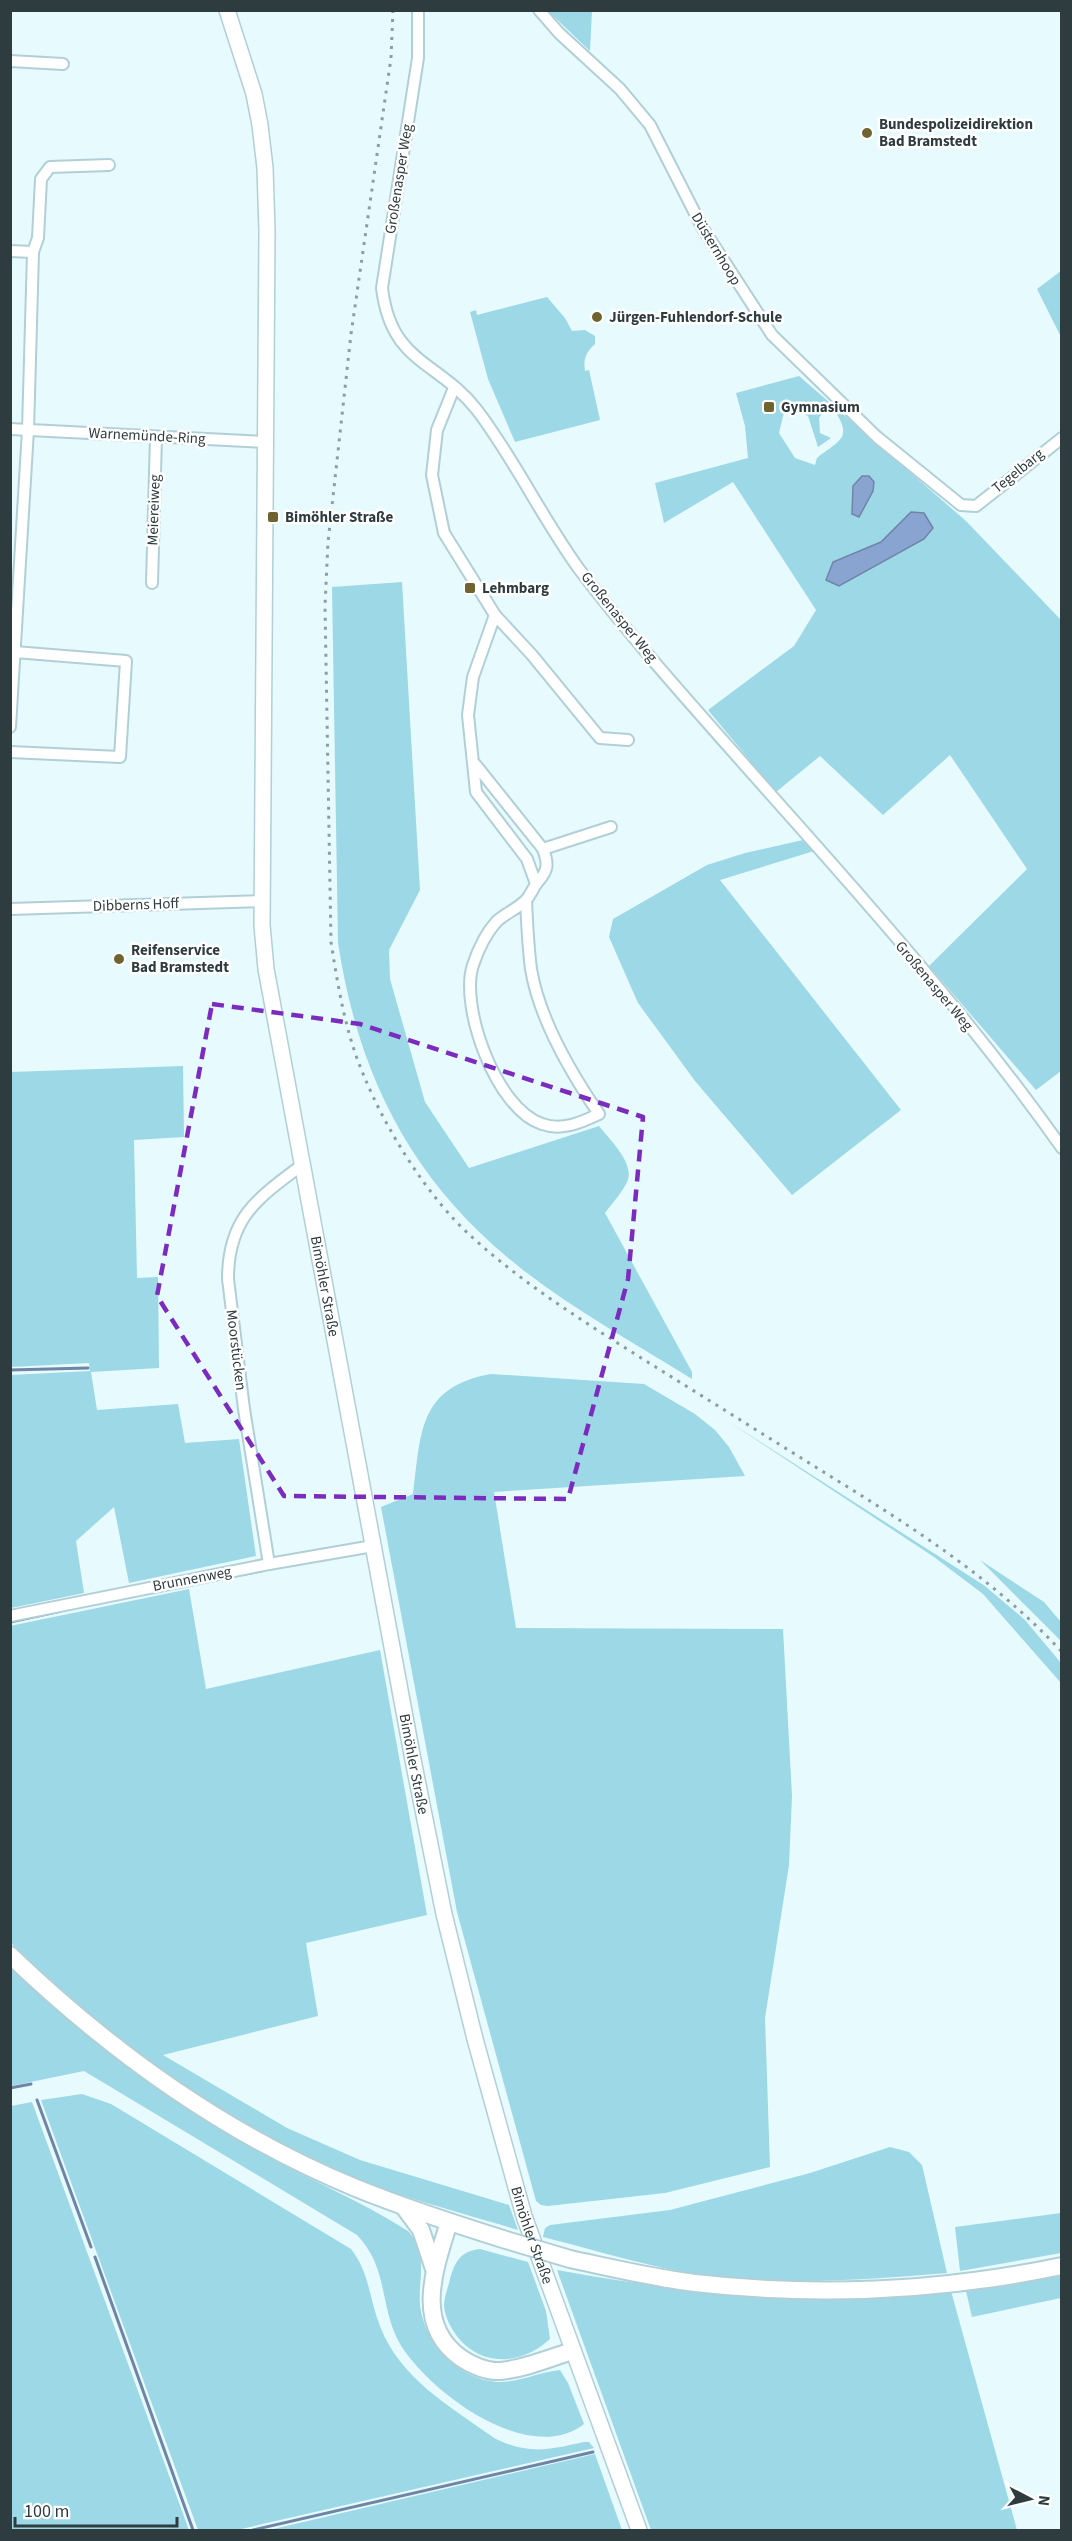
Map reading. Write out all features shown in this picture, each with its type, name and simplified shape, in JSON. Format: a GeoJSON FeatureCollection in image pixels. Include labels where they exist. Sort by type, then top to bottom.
{"type":"FeatureCollection","features":[{"type":"Feature","properties":{"kind":"main road"},"geometry":{"type":"LineString","coordinates":[[10,1955],[116,2047],[204,2108],[310,2167],[403,2206],[570,2259],[694,2283],[808,2290],[929,2285],[1062,2266]]}},
{"type":"Feature","properties":{"kind":"main road"},"geometry":{"type":"LineString","coordinates":[[403,2206],[421,2230],[434,2270]]}},
{"type":"Feature","properties":{"kind":"main road"},"geometry":{"type":"LineString","coordinates":[[449,2222],[432,2281],[432,2316],[446,2347],[471,2365],[499,2371],[572,2351]]}},
{"type":"Feature","properties":{"kind":"street","name":"Bimöhler Straße"},"geometry":{"type":"LineString","coordinates":[[227,10],[254,94],[265,168],[267,231],[262,901],[266,969],[415,1771],[465,1998],[515,2185],[572,2351],[639,2530]]}},
{"type":"Feature","properties":{"kind":"street","name":"Großenasper Weg"},"geometry":{"type":"LineString","coordinates":[[418,10],[417,58],[382,288],[384,310],[391,329],[402,344],[475,408],[579,568],[680,692],[805,833],[1013,1080],[1062,1148]]}},
{"type":"Feature","properties":{"kind":"street","name":"Düsternhoop"},"geometry":{"type":"LineString","coordinates":[[539,10],[559,33],[620,89],[650,125],[702,227],[772,336],[877,438],[961,505],[976,506]]}},
{"type":"Feature","properties":{"kind":"street"},"geometry":{"type":"LineString","coordinates":[[10,61],[63,64]]}},
{"type":"Feature","properties":{"kind":"street"},"geometry":{"type":"LineString","coordinates":[[10,727],[28,430],[33,252],[38,238],[41,179],[50,167],[109,165]]}},
{"type":"Feature","properties":{"kind":"street"},"geometry":{"type":"LineString","coordinates":[[10,251],[33,252]]}},
{"type":"Feature","properties":{"kind":"street"},"geometry":{"type":"LineString","coordinates":[[453,388],[437,430],[432,475],[444,533],[495,615],[532,655],[600,738],[628,740]]}},
{"type":"Feature","properties":{"kind":"street","name":"Warnemünde-Ring"},"geometry":{"type":"LineString","coordinates":[[10,429],[266,442]]}},
{"type":"Feature","properties":{"kind":"street","name":"Meiereiweg"},"geometry":{"type":"LineString","coordinates":[[152,583],[156,437]]}},
{"type":"Feature","properties":{"kind":"street","name":"Tegelbarg"},"geometry":{"type":"LineString","coordinates":[[976,506],[1062,438]]}},
{"type":"Feature","properties":{"kind":"street"},"geometry":{"type":"LineString","coordinates":[[495,615],[473,677],[468,715],[475,764],[476,792],[527,859],[536,884]]}},
{"type":"Feature","properties":{"kind":"street"},"geometry":{"type":"LineString","coordinates":[[10,752],[120,757],[126,661],[15,652]]}},
{"type":"Feature","properties":{"kind":"street"},"geometry":{"type":"LineString","coordinates":[[475,764],[543,849],[548,862],[547,872],[526,900],[498,921],[483,941],[472,967],[471,995],[476,1030],[501,1086],[519,1109],[540,1124],[559,1127],[578,1124],[599,1114],[581,1088],[551,1030],[532,971],[526,900]]}},
{"type":"Feature","properties":{"kind":"street"},"geometry":{"type":"LineString","coordinates":[[543,849],[611,827]]}},
{"type":"Feature","properties":{"kind":"street","name":"Dibberns Hoff"},"geometry":{"type":"LineString","coordinates":[[10,909],[262,901]]}},
{"type":"Feature","properties":{"kind":"street","name":"Moorstücken"},"geometry":{"type":"LineString","coordinates":[[269,1564],[244,1409],[229,1289],[228,1258],[232,1235],[245,1214],[302,1165]]}},
{"type":"Feature","properties":{"kind":"street","name":"Brunnenweg"},"geometry":{"type":"LineString","coordinates":[[10,1616],[269,1564],[373,1546]]}},
{"type":"Feature","properties":{"kind":"highlighted area"},"geometry":{"type":"Polygon","coordinates":[[[212,1004],[360,1024],[643,1117],[628,1279],[568,1499],[284,1496],[157,1296],[212,1004]]]}},
{"type":"Feature","properties":{"kind":"shaded area"},"geometry":{"type":"Polygon","coordinates":[[[548,11],[592,11],[590,51],[548,11]]]}},
{"type":"Feature","properties":{"kind":"shaded area"},"geometry":{"type":"Polygon","coordinates":[[[1061,271],[1061,337],[1037,289],[1061,271]]]}},
{"type":"Feature","properties":{"kind":"shaded area"},"geometry":{"type":"Polygon","coordinates":[[[547,297],[565,318],[572,331],[585,330],[595,336],[595,344],[586,356],[584,367],[585,371],[589,370],[600,420],[515,442],[488,379],[470,312],[476,310],[477,315],[547,297]]]}},
{"type":"Feature","properties":{"kind":"shaded area"},"geometry":{"type":"Polygon","coordinates":[[[799,376],[966,521],[1061,620],[1061,1071],[1036,1090],[929,966],[1027,869],[950,755],[883,815],[820,756],[776,792],[708,710],[794,646],[816,610],[733,482],[664,523],[655,483],[748,458],[745,426],[736,393],[799,376]],[[827,406],[819,418],[820,433],[831,438],[818,447],[808,416],[795,410],[784,412],[779,433],[795,458],[815,465],[817,458],[841,438],[843,432],[839,418],[832,407],[827,406]],[[911,512],[881,542],[833,562],[827,580],[839,586],[911,512]]]}},
{"type":"Feature","properties":{"kind":"shaded area"},"geometry":{"type":"Polygon","coordinates":[[[862,476],[869,476],[874,482],[873,491],[859,517],[852,514],[853,486],[862,476]]]}},
{"type":"Feature","properties":{"kind":"shaded area"},"geometry":{"type":"Polygon","coordinates":[[[911,512],[924,513],[933,528],[924,539],[839,586],[826,580],[833,562],[881,542],[911,512]]]}},
{"type":"Feature","properties":{"kind":"shaded area"},"geometry":{"type":"Polygon","coordinates":[[[402,582],[420,890],[389,950],[390,979],[425,1102],[469,1168],[599,1126],[625,1160],[629,1175],[622,1190],[605,1213],[692,1372],[692,1379],[564,1299],[523,1270],[484,1237],[451,1202],[422,1165],[397,1125],[377,1084],[360,1039],[347,993],[338,943],[332,587],[402,582]]]}},
{"type":"Feature","properties":{"kind":"shaded area"},"geometry":{"type":"Polygon","coordinates":[[[803,840],[814,851],[720,880],[901,1110],[792,1195],[695,1081],[638,1003],[609,937],[613,919],[707,865],[745,853],[803,840]]]}},
{"type":"Feature","properties":{"kind":"shaded area"},"geometry":{"type":"Polygon","coordinates":[[[183,1066],[184,1137],[134,1140],[137,1278],[158,1277],[159,1368],[91,1372],[97,1410],[178,1404],[185,1443],[239,1439],[256,1556],[129,1583],[114,1507],[76,1541],[84,1593],[11,1608],[11,1375],[90,1371],[89,1363],[11,1367],[11,1072],[183,1066]]]}},
{"type":"Feature","properties":{"kind":"shaded area"},"geometry":{"type":"Polygon","coordinates":[[[491,1374],[644,1384],[695,1414],[715,1430],[729,1447],[745,1476],[494,1492],[516,1628],[783,1629],[792,1796],[789,1865],[765,2018],[770,2167],[665,2193],[548,2206],[536,2201],[457,1912],[381,1507],[413,1494],[422,1433],[436,1402],[449,1390],[467,1380],[491,1374]]]}},
{"type":"Feature","properties":{"kind":"shaded area"},"geometry":{"type":"Polygon","coordinates":[[[726,1420],[985,1586],[1025,1620],[1061,1663],[1061,1683],[983,1594],[934,1557],[726,1420]]]}},
{"type":"Feature","properties":{"kind":"shaded area"},"geometry":{"type":"Polygon","coordinates":[[[980,1560],[1044,1602],[1061,1622],[1061,1641],[980,1560]]]}},
{"type":"Feature","properties":{"kind":"shaded area"},"geometry":{"type":"Polygon","coordinates":[[[189,1589],[206,1689],[380,1650],[427,1915],[306,1943],[318,2016],[163,2055],[287,2128],[360,2160],[509,2205],[518,2230],[361,2181],[311,2160],[270,2139],[152,2064],[80,2006],[11,1943],[10,1626],[189,1589]]]}},
{"type":"Feature","properties":{"kind":"shaded area"},"geometry":{"type":"Polygon","coordinates":[[[10,1965],[95,2040],[186,2107],[250,2147],[408,2231],[414,2239],[420,2257],[420,2305],[423,2319],[428,2333],[445,2357],[469,2374],[497,2382],[513,2381],[560,2370],[568,2383],[584,2424],[561,2435],[536,2436],[509,2430],[482,2418],[456,2402],[433,2383],[400,2344],[393,2330],[374,2261],[357,2235],[84,2071],[11,2086],[10,1965]]]}},
{"type":"Feature","properties":{"kind":"shaded area"},"geometry":{"type":"Polygon","coordinates":[[[82,2094],[111,2104],[351,2249],[366,2277],[380,2326],[400,2361],[428,2390],[494,2438],[528,2449],[549,2449],[584,2442],[589,2442],[594,2448],[237,2530],[198,2530],[41,2100],[82,2094]]]}},
{"type":"Feature","properties":{"kind":"shaded area"},"geometry":{"type":"Polygon","coordinates":[[[32,2102],[189,2530],[11,2530],[11,2106],[32,2102]]]}},
{"type":"Feature","properties":{"kind":"shaded area"},"geometry":{"type":"Polygon","coordinates":[[[890,2147],[909,2152],[922,2165],[947,2273],[805,2281],[734,2278],[663,2268],[543,2237],[545,2228],[550,2225],[670,2210],[810,2173],[890,2147]]]}},
{"type":"Feature","properties":{"kind":"shaded area"},"geometry":{"type":"Polygon","coordinates":[[[1061,2213],[1061,2253],[960,2271],[955,2227],[1061,2213]]]}},
{"type":"Feature","properties":{"kind":"shaded area"},"geometry":{"type":"Polygon","coordinates":[[[480,2249],[528,2262],[546,2311],[550,2339],[539,2348],[513,2358],[487,2357],[464,2344],[454,2332],[444,2303],[450,2279],[454,2267],[463,2255],[480,2249]]]}},
{"type":"Feature","properties":{"kind":"shaded area"},"geometry":{"type":"Polygon","coordinates":[[[557,2270],[656,2286],[753,2296],[850,2298],[951,2291],[1017,2530],[651,2530],[557,2270]]]}},
{"type":"Feature","properties":{"kind":"shaded area"},"geometry":{"type":"Polygon","coordinates":[[[1061,2274],[1061,2298],[972,2317],[966,2291],[1061,2274]]]}},
{"type":"Feature","properties":{"kind":"shaded area"},"geometry":{"type":"Polygon","coordinates":[[[595,2454],[622,2530],[269,2530],[595,2454]]]}},
{"type":"Feature","properties":{"kind":"waterway"},"geometry":{"type":"LineString","coordinates":[[10,1370],[88,1368]]}},
{"type":"Feature","properties":{"kind":"waterway"},"geometry":{"type":"LineString","coordinates":[[245,1574],[261,1571]]}},
{"type":"Feature","properties":{"kind":"waterway"},"geometry":{"type":"LineString","coordinates":[[10,1622],[61,1611]]}},
{"type":"Feature","properties":{"kind":"waterway"},"geometry":{"type":"LineString","coordinates":[[10,2088],[31,2084]]}},
{"type":"Feature","properties":{"kind":"waterway"},"geometry":{"type":"LineString","coordinates":[[37,2100],[91,2247]]}},
{"type":"Feature","properties":{"kind":"waterway"},"geometry":{"type":"LineString","coordinates":[[95,2257],[193,2530]]}},
{"type":"Feature","properties":{"kind":"waterway"},"geometry":{"type":"LineString","coordinates":[[253,2530],[593,2452]]}},
{"type":"Feature","properties":{"kind":"railway"},"geometry":{"type":"LineString","coordinates":[[393,10],[391,58],[351,334],[328,542],[325,606],[331,942],[347,1027],[364,1076],[384,1119],[425,1184],[440,1204],[493,1256],[579,1318],[952,1556],[1009,1601],[1062,1652]]}},
{"type":"Feature","properties":{"kind":"place","name":"Bundespolizeidirektion Bad Bramstedt"},"geometry":{"type":"Point","coordinates":[867,133]}},
{"type":"Feature","properties":{"kind":"place","name":"Jürgen-Fuhlendorf-Schule"},"geometry":{"type":"Point","coordinates":[597,317]}},
{"type":"Feature","properties":{"kind":"place","name":"Gymnasium"},"geometry":{"type":"Point","coordinates":[769,407]}},
{"type":"Feature","properties":{"kind":"place","name":"Bimöhler Straße"},"geometry":{"type":"Point","coordinates":[273,517]}},
{"type":"Feature","properties":{"kind":"place","name":"Lehmbarg"},"geometry":{"type":"Point","coordinates":[470,588]}},
{"type":"Feature","properties":{"kind":"place","name":"Reifenservice Bad Bramstedt"},"geometry":{"type":"Point","coordinates":[119,959]}}]}
